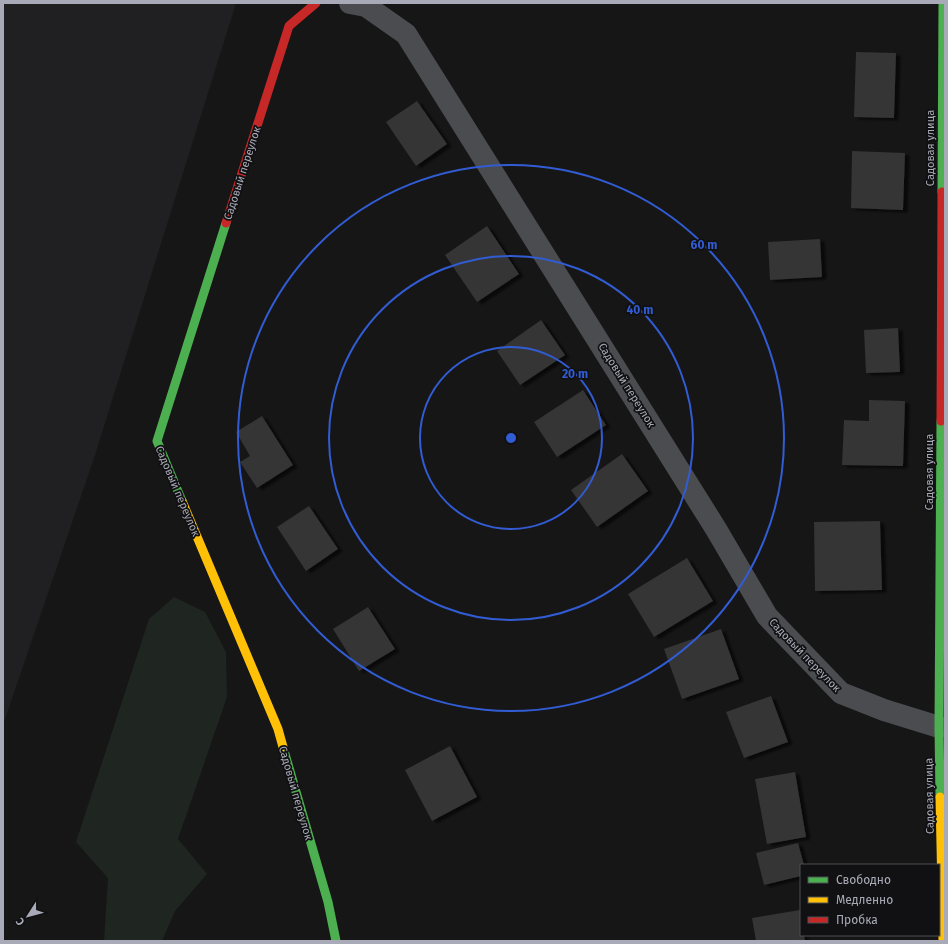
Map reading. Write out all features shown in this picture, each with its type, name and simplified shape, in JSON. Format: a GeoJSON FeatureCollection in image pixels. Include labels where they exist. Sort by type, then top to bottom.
{"type":"FeatureCollection","features":[{"type":"Feature","properties":{"kind":"street","name":"Садовый переулок"},"geometry":{"type":"LineString","coordinates":[[316,3],[290,26],[156,441],[278,729],[328,902],[336,941]]}},
{"type":"Feature","properties":{"kind":"street","name":"Садовый переулок"},"geometry":{"type":"LineString","coordinates":[[350,3],[366,6],[406,34],[716,529],[767,616],[841,693],[884,710],[939,727]]}},
{"type":"Feature","properties":{"kind":"street","name":"Садовая улица"},"geometry":{"type":"LineString","coordinates":[[943,3],[939,727],[943,941]]}},
{"type":"Feature","properties":{"kind":"shaded area"},"geometry":{"type":"Polygon","coordinates":[[[3,3],[236,3],[95,455],[3,725],[3,3]]]}},
{"type":"Feature","properties":{"kind":"shaded area"},"geometry":{"type":"Polygon","coordinates":[[[174,597],[205,612],[226,652],[227,697],[178,839],[207,874],[175,911],[162,941],[104,941],[108,878],[76,842],[149,619],[174,597]]]}},
{"type":"Feature","properties":{"kind":"building"},"geometry":{"type":"Polygon","coordinates":[[[856,52],[896,53],[894,118],[854,117],[856,52]]]}},
{"type":"Feature","properties":{"kind":"building"},"geometry":{"type":"Polygon","coordinates":[[[417,101],[447,144],[416,166],[386,122],[417,101]]]}},
{"type":"Feature","properties":{"kind":"building"},"geometry":{"type":"Polygon","coordinates":[[[852,151],[905,153],[903,210],[851,208],[852,151]]]}},
{"type":"Feature","properties":{"kind":"building"},"geometry":{"type":"Polygon","coordinates":[[[487,226],[519,274],[477,302],[445,255],[487,226]]]}},
{"type":"Feature","properties":{"kind":"building"},"geometry":{"type":"Polygon","coordinates":[[[820,239],[822,277],[770,280],[768,242],[820,239]]]}},
{"type":"Feature","properties":{"kind":"building"},"geometry":{"type":"Polygon","coordinates":[[[541,320],[565,355],[520,385],[497,351],[541,320]]]}},
{"type":"Feature","properties":{"kind":"building"},"geometry":{"type":"Polygon","coordinates":[[[898,328],[900,372],[866,373],[864,330],[898,328]]]}},
{"type":"Feature","properties":{"kind":"building"},"geometry":{"type":"Polygon","coordinates":[[[583,390],[606,425],[557,457],[534,422],[583,390]]]}},
{"type":"Feature","properties":{"kind":"building"},"geometry":{"type":"Polygon","coordinates":[[[869,400],[905,401],[903,466],[842,465],[844,420],[869,421],[869,400]]]}},
{"type":"Feature","properties":{"kind":"building"},"geometry":{"type":"Polygon","coordinates":[[[262,416],[293,465],[257,488],[240,462],[250,456],[236,432],[262,416]]]}},
{"type":"Feature","properties":{"kind":"building"},"geometry":{"type":"Polygon","coordinates":[[[622,454],[648,491],[597,527],[571,490],[622,454]]]}},
{"type":"Feature","properties":{"kind":"building"},"geometry":{"type":"Polygon","coordinates":[[[309,506],[338,549],[306,571],[277,527],[309,506]]]}},
{"type":"Feature","properties":{"kind":"building"},"geometry":{"type":"Polygon","coordinates":[[[880,521],[882,590],[815,591],[814,522],[880,521]]]}},
{"type":"Feature","properties":{"kind":"building"},"geometry":{"type":"Polygon","coordinates":[[[687,558],[713,601],[654,637],[628,594],[687,558]]]}},
{"type":"Feature","properties":{"kind":"building"},"geometry":{"type":"Polygon","coordinates":[[[368,607],[395,649],[359,671],[333,629],[368,607]]]}},
{"type":"Feature","properties":{"kind":"building"},"geometry":{"type":"Polygon","coordinates":[[[721,629],[739,679],[682,699],[664,649],[721,629]]]}},
{"type":"Feature","properties":{"kind":"building"},"geometry":{"type":"Polygon","coordinates":[[[771,696],[788,742],[744,758],[726,712],[771,696]]]}},
{"type":"Feature","properties":{"kind":"building"},"geometry":{"type":"Polygon","coordinates":[[[450,746],[477,797],[432,821],[405,770],[450,746]]]}},
{"type":"Feature","properties":{"kind":"building"},"geometry":{"type":"Polygon","coordinates":[[[795,772],[806,837],[767,844],[755,779],[795,772]]]}},
{"type":"Feature","properties":{"kind":"building"},"geometry":{"type":"Polygon","coordinates":[[[798,843],[804,864],[800,864],[800,876],[764,885],[756,853],[798,843]]]}},
{"type":"Feature","properties":{"kind":"building"},"geometry":{"type":"Polygon","coordinates":[[[800,910],[800,936],[804,936],[805,941],[756,941],[752,918],[800,910]]]}},
{"type":"Feature","properties":{"kind":"traffic: fast"},"geometry":{"type":"LineString","coordinates":[[942,192],[943,3]]}},
{"type":"Feature","properties":{"kind":"traffic: fast"},"geometry":{"type":"LineString","coordinates":[[182,501],[157,441],[226,223]]}},
{"type":"Feature","properties":{"kind":"traffic: fast"},"geometry":{"type":"LineString","coordinates":[[940,797],[941,421]]}},
{"type":"Feature","properties":{"kind":"traffic: fast"},"geometry":{"type":"LineString","coordinates":[[283,747],[328,902],[336,941]]}},
{"type":"Feature","properties":{"kind":"traffic: slow"},"geometry":{"type":"LineString","coordinates":[[182,501],[278,729],[283,747]]}},
{"type":"Feature","properties":{"kind":"traffic: slow"},"geometry":{"type":"LineString","coordinates":[[940,797],[943,941]]}},
{"type":"Feature","properties":{"kind":"traffic: jam"},"geometry":{"type":"LineString","coordinates":[[226,223],[289,26],[316,3]]}},
{"type":"Feature","properties":{"kind":"traffic: jam"},"geometry":{"type":"LineString","coordinates":[[941,421],[942,192]]}}]}
